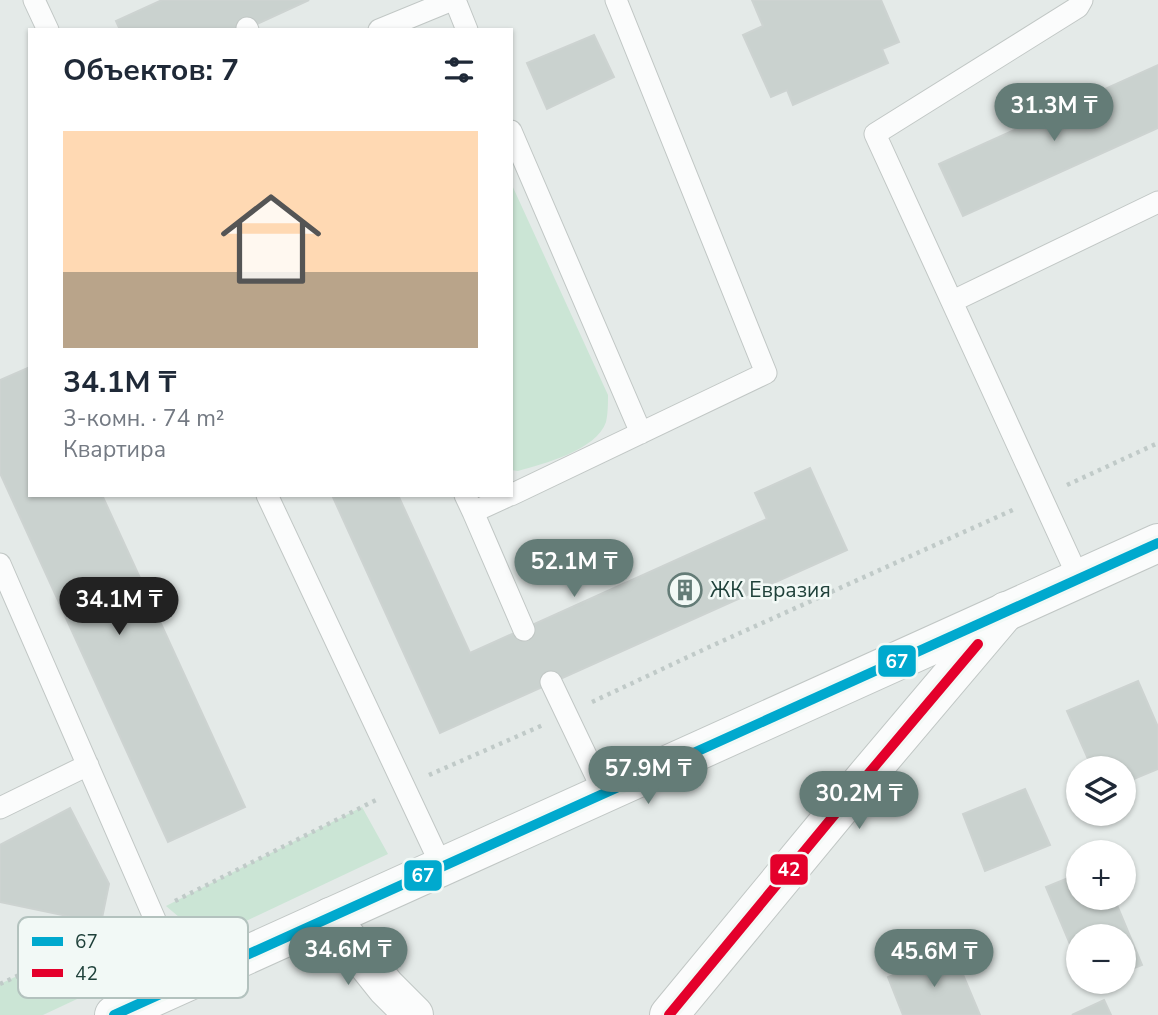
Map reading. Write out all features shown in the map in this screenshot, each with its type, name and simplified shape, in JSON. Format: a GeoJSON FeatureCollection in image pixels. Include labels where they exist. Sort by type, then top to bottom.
{"type":"FeatureCollection","features":[{"type":"Feature","properties":{"kind":"street"},"geometry":{"type":"LineString","coordinates":[[248,954],[1158,543]]}},
{"type":"Feature","properties":{"kind":"street"},"geometry":{"type":"LineString","coordinates":[[669,1015],[1006,611]]}},
{"type":"Feature","properties":{"kind":"street"},"geometry":{"type":"LineString","coordinates":[[330,917],[386,987],[412,1014]]}},
{"type":"Feature","properties":{"kind":"street"},"geometry":{"type":"LineString","coordinates":[[114,1015],[152,998]]}},
{"type":"Feature","properties":{"kind":"lane"},"geometry":{"type":"LineString","coordinates":[[34,0],[47,28]]}},
{"type":"Feature","properties":{"kind":"lane"},"geometry":{"type":"LineString","coordinates":[[384,28],[453,0],[466,28]]}},
{"type":"Feature","properties":{"kind":"lane"},"geometry":{"type":"LineString","coordinates":[[513,494],[766,373],[616,0]]}},
{"type":"Feature","properties":{"kind":"lane"},"geometry":{"type":"LineString","coordinates":[[1079,579],[875,134],[1078,7],[1082,0]]}},
{"type":"Feature","properties":{"kind":"lane"},"geometry":{"type":"LineString","coordinates":[[513,136],[641,433]]}},
{"type":"Feature","properties":{"kind":"lane"},"geometry":{"type":"LineString","coordinates":[[953,301],[1158,202]]}},
{"type":"Feature","properties":{"kind":"lane"},"geometry":{"type":"LineString","coordinates":[[268,497],[442,867]]}},
{"type":"Feature","properties":{"kind":"lane"},"geometry":{"type":"LineString","coordinates":[[501,497],[469,504],[524,629]]}},
{"type":"Feature","properties":{"kind":"lane"},"geometry":{"type":"LineString","coordinates":[[0,564],[155,917]]}},
{"type":"Feature","properties":{"kind":"lane"},"geometry":{"type":"LineString","coordinates":[[551,682],[604,793]]}},
{"type":"Feature","properties":{"kind":"lane"},"geometry":{"type":"LineString","coordinates":[[0,808],[88,765]]}},
{"type":"Feature","properties":{"kind":"path"},"geometry":{"type":"LineString","coordinates":[[144,917],[404,786],[566,715],[1158,443]]}},
{"type":"Feature","properties":{"kind":"path"},"geometry":{"type":"LineString","coordinates":[[0,984],[18,976]]}},
{"type":"Feature","properties":{"kind":"green space"},"geometry":{"type":"Polygon","coordinates":[[[513,187],[608,395],[606,422],[601,432],[592,440],[568,454],[518,471],[513,470],[513,187]]]}},
{"type":"Feature","properties":{"kind":"green space"},"geometry":{"type":"Polygon","coordinates":[[[362,807],[388,854],[248,920],[248,917],[179,917],[166,906],[362,807]]]}},
{"type":"Feature","properties":{"kind":"green space"},"geometry":{"type":"Polygon","coordinates":[[[18,976],[18,998],[79,998],[43,1015],[0,1015],[0,984],[18,976]]]}},
{"type":"Feature","properties":{"kind":"building"},"geometry":{"type":"Polygon","coordinates":[[[162,0],[309,0],[248,28],[119,28],[116,21],[162,0]]]}},
{"type":"Feature","properties":{"kind":"building"},"geometry":{"type":"Polygon","coordinates":[[[752,0],[881,0],[899,42],[882,49],[888,63],[793,105],[787,90],[771,97],[743,35],[763,26],[752,0]]]}},
{"type":"Feature","properties":{"kind":"building"},"geometry":{"type":"Polygon","coordinates":[[[594,35],[614,77],[547,109],[527,63],[594,35]]]}},
{"type":"Feature","properties":{"kind":"building"},"geometry":{"type":"Polygon","coordinates":[[[1158,65],[1158,128],[963,216],[939,164],[1158,65]]]}},
{"type":"Feature","properties":{"kind":"building"},"geometry":{"type":"Polygon","coordinates":[[[28,368],[28,497],[103,497],[245,807],[168,842],[0,473],[0,380],[28,368]]]}},
{"type":"Feature","properties":{"kind":"building","name":"ЖК Евразия"},"geometry":{"type":"Polygon","coordinates":[[[810,468],[847,550],[440,733],[333,497],[399,497],[470,653],[767,519],[755,493],[810,468]]]}},
{"type":"Feature","properties":{"kind":"building"},"geometry":{"type":"Polygon","coordinates":[[[1138,681],[1158,727],[1158,769],[1136,778],[1136,756],[1087,756],[1067,711],[1138,681]]]}},
{"type":"Feature","properties":{"kind":"building"},"geometry":{"type":"Polygon","coordinates":[[[1025,789],[1050,845],[985,871],[963,814],[1025,789]]]}},
{"type":"Feature","properties":{"kind":"building"},"geometry":{"type":"Polygon","coordinates":[[[70,808],[109,884],[102,917],[72,917],[0,902],[0,845],[70,808]]]}},
{"type":"Feature","properties":{"kind":"building"},"geometry":{"type":"Polygon","coordinates":[[[1066,879],[1066,910],[1119,910],[1125,924],[1066,924],[1066,934],[1046,887],[1066,879]]]}},
{"type":"Feature","properties":{"kind":"building"},"geometry":{"type":"Polygon","coordinates":[[[953,951],[980,1015],[903,1015],[888,977],[953,951]]]}},
{"type":"Feature","properties":{"kind":"building"},"geometry":{"type":"Polygon","coordinates":[[[1136,951],[1142,965],[1136,967],[1136,951]]]}},
{"type":"Feature","properties":{"kind":"building"},"geometry":{"type":"Polygon","coordinates":[[[1104,1000],[1111,1015],[1072,1015],[1104,1000]]]}},
{"type":"Feature","properties":{"kind":"transit line","name":"67"},"geometry":{"type":"LineString","coordinates":[[248,954],[1158,543]]}},
{"type":"Feature","properties":{"kind":"transit line","name":"42"},"geometry":{"type":"LineString","coordinates":[[669,1015],[978,644]]}},
{"type":"Feature","properties":{"kind":"transit line","name":"67"},"geometry":{"type":"LineString","coordinates":[[114,1015],[152,998]]}},
{"type":"Feature","properties":{"kind":"place","name":"ЖК Евразия"},"geometry":{"type":"Point","coordinates":[685,590]}}]}
